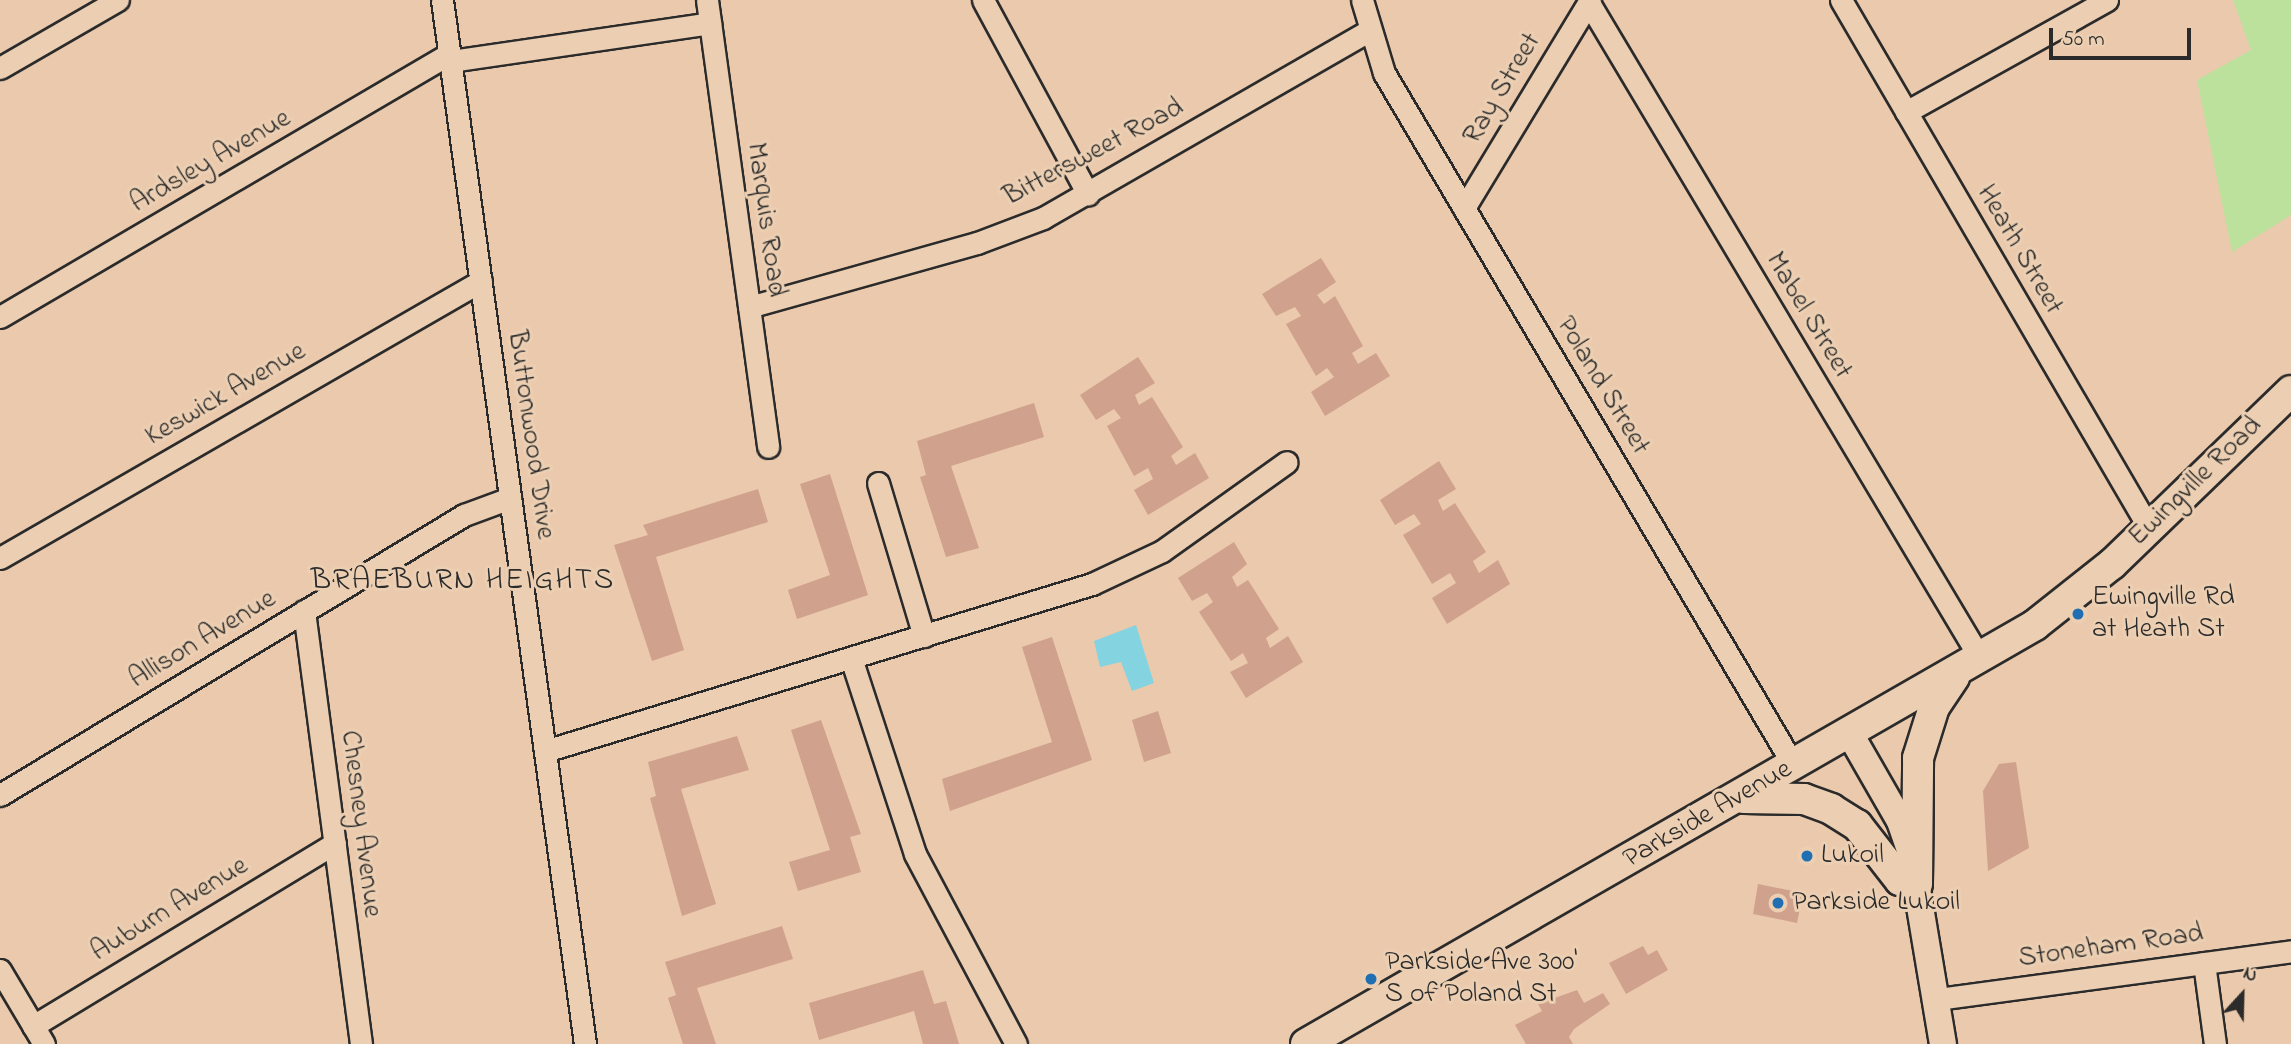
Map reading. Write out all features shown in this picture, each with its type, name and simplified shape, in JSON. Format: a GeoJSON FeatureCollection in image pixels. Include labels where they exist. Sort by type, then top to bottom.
{"type":"FeatureCollection","features":[{"type":"Feature","properties":{"kind":"main road","name":"Ewingville Road"},"geometry":{"type":"LineString","coordinates":[[2102,573],[2291,391]]}},
{"type":"Feature","properties":{"kind":"main road","name":"Parkside Avenue"},"geometry":{"type":"LineString","coordinates":[[1306,1044],[1968,666],[2102,573]]}},
{"type":"Feature","properties":{"kind":"main road"},"geometry":{"type":"LineString","coordinates":[[1737,799],[1804,799],[1831,809],[1857,825],[1900,880],[1917,884],[1918,758],[1934,707],[1968,666]]}},
{"type":"Feature","properties":{"kind":"street"},"geometry":{"type":"LineString","coordinates":[[0,68],[118,0]]}},
{"type":"Feature","properties":{"kind":"street","name":"Buttonwood Drive"},"geometry":{"type":"LineString","coordinates":[[442,0],[585,1044]]}},
{"type":"Feature","properties":{"kind":"street","name":"Marquis Road"},"geometry":{"type":"LineString","coordinates":[[706,0],[768,447]]}},
{"type":"Feature","properties":{"kind":"street"},"geometry":{"type":"LineString","coordinates":[[983,0],[1088,194]]}},
{"type":"Feature","properties":{"kind":"street","name":"Poland Street"},"geometry":{"type":"LineString","coordinates":[[1362,0],[1367,31],[1384,73],[1794,766]]}},
{"type":"Feature","properties":{"kind":"street","name":"Heath Street"},"geometry":{"type":"LineString","coordinates":[[1841,0],[2149,528]]}},
{"type":"Feature","properties":{"kind":"street"},"geometry":{"type":"LineString","coordinates":[[1906,112],[2107,0]]}},
{"type":"Feature","properties":{"kind":"street","name":"Ray Street"},"geometry":{"type":"LineString","coordinates":[[1464,208],[1590,1]]}},
{"type":"Feature","properties":{"kind":"street","name":"Mabel Street"},"geometry":{"type":"LineString","coordinates":[[1590,1],[1968,666]]}},
{"type":"Feature","properties":{"kind":"street"},"geometry":{"type":"LineString","coordinates":[[450,57],[710,23]]}},
{"type":"Feature","properties":{"kind":"street","name":"Bittersweet Road"},"geometry":{"type":"LineString","coordinates":[[749,307],[1001,235],[1088,194],[1367,31]]}},
{"type":"Feature","properties":{"kind":"street","name":"Ardsley Avenue"},"geometry":{"type":"LineString","coordinates":[[0,317],[450,57]]}},
{"type":"Feature","properties":{"kind":"street","name":"Keswick Avenue"},"geometry":{"type":"LineString","coordinates":[[0,558],[481,281]]}},
{"type":"Feature","properties":{"kind":"street"},"geometry":{"type":"LineString","coordinates":[[545,751],[924,636],[1128,570],[1287,462]]}},
{"type":"Feature","properties":{"kind":"street"},"geometry":{"type":"LineString","coordinates":[[878,483],[924,636]]}},
{"type":"Feature","properties":{"kind":"street","name":"Allison Avenue"},"geometry":{"type":"LineString","coordinates":[[0,795],[464,514],[510,498]]}},
{"type":"Feature","properties":{"kind":"street","name":"Chesney Avenue"},"geometry":{"type":"LineString","coordinates":[[304,611],[361,1044]]}},
{"type":"Feature","properties":{"kind":"street"},"geometry":{"type":"LineString","coordinates":[[851,658],[915,854],[1016,1044]]}},
{"type":"Feature","properties":{"kind":"street"},"geometry":{"type":"LineString","coordinates":[[1850,734],[1900,821],[1917,884],[1938,999],[1943,1044]]}},
{"type":"Feature","properties":{"kind":"street","name":"Auburn Avenue"},"geometry":{"type":"LineString","coordinates":[[39,1035],[335,843]]}},
{"type":"Feature","properties":{"kind":"street","name":"Stoneham Road"},"geometry":{"type":"LineString","coordinates":[[1938,999],[2291,951]]}},
{"type":"Feature","properties":{"kind":"street"},"geometry":{"type":"LineString","coordinates":[[2204,963],[2215,1044]]}},
{"type":"Feature","properties":{"kind":"street"},"geometry":{"type":"LineString","coordinates":[[0,970],[39,1035]]}},
{"type":"Feature","properties":{"kind":"green space"},"geometry":{"type":"Polygon","coordinates":[[[2233,0],[2291,0],[2291,215],[2232,252],[2197,80],[2251,50],[2233,0]]]}},
{"type":"Feature","properties":{"kind":"water"},"geometry":{"type":"Polygon","coordinates":[[[1136,625],[1154,683],[1132,691],[1121,662],[1100,667],[1094,641],[1136,625]]]}},
{"type":"Feature","properties":{"kind":"building"},"geometry":{"type":"Polygon","coordinates":[[[1321,258],[1336,282],[1317,295],[1324,304],[1335,296],[1363,346],[1352,353],[1358,364],[1376,353],[1390,376],[1325,416],[1311,392],[1334,377],[1327,368],[1316,376],[1286,324],[1301,316],[1295,307],[1276,316],[1262,294],[1321,258]]]}},
{"type":"Feature","properties":{"kind":"building"},"geometry":{"type":"Polygon","coordinates":[[[1138,357],[1155,383],[1135,395],[1139,405],[1152,397],[1183,447],[1171,456],[1176,465],[1195,453],[1209,478],[1148,515],[1134,490],[1153,479],[1148,468],[1134,476],[1107,426],[1121,418],[1114,409],[1096,420],[1080,395],[1138,357]]]}},
{"type":"Feature","properties":{"kind":"building"},"geometry":{"type":"Polygon","coordinates":[[[1034,403],[1044,437],[951,466],[979,548],[946,557],[920,477],[926,475],[917,441],[1034,403]]]}},
{"type":"Feature","properties":{"kind":"building"},"geometry":{"type":"Polygon","coordinates":[[[1439,461],[1456,489],[1438,500],[1443,511],[1455,503],[1486,552],[1473,561],[1479,573],[1498,560],[1510,584],[1447,624],[1432,598],[1456,583],[1450,573],[1432,584],[1403,535],[1421,524],[1414,514],[1395,525],[1380,500],[1439,461]]]}},
{"type":"Feature","properties":{"kind":"building"},"geometry":{"type":"Polygon","coordinates":[[[830,474],[868,595],[797,619],[788,590],[830,575],[800,484],[830,474]]]}},
{"type":"Feature","properties":{"kind":"building"},"geometry":{"type":"Polygon","coordinates":[[[758,489],[768,522],[656,557],[684,650],[652,661],[614,545],[648,535],[643,525],[758,489]]]}},
{"type":"Feature","properties":{"kind":"building"},"geometry":{"type":"Polygon","coordinates":[[[1234,542],[1247,564],[1232,577],[1237,587],[1248,580],[1279,629],[1266,638],[1270,648],[1288,636],[1303,662],[1246,698],[1230,672],[1248,663],[1243,653],[1231,661],[1199,612],[1213,602],[1207,593],[1192,601],[1178,578],[1234,542]]]}},
{"type":"Feature","properties":{"kind":"building"},"geometry":{"type":"Polygon","coordinates":[[[1052,637],[1092,760],[950,811],[942,779],[1052,742],[1022,647],[1052,637]]]}},
{"type":"Feature","properties":{"kind":"building"},"geometry":{"type":"Polygon","coordinates":[[[1158,711],[1171,753],[1144,762],[1132,720],[1158,711]]]}},
{"type":"Feature","properties":{"kind":"building"},"geometry":{"type":"Polygon","coordinates":[[[821,720],[861,834],[850,837],[861,872],[798,891],[789,862],[830,850],[791,730],[821,720]]]}},
{"type":"Feature","properties":{"kind":"building"},"geometry":{"type":"Polygon","coordinates":[[[737,736],[749,770],[681,789],[716,904],[682,916],[650,798],[656,796],[648,762],[737,736]]]}},
{"type":"Feature","properties":{"kind":"building"},"geometry":{"type":"Polygon","coordinates":[[[2016,762],[2029,848],[1988,871],[1983,791],[1999,764],[2016,762]]]}},
{"type":"Feature","properties":{"kind":"building","name":"Parkside Lukoil"},"geometry":{"type":"Polygon","coordinates":[[[1758,884],[1803,893],[1797,923],[1753,914],[1758,884]]]}},
{"type":"Feature","properties":{"kind":"building"},"geometry":{"type":"Polygon","coordinates":[[[782,926],[793,959],[697,988],[716,1044],[683,1044],[668,998],[676,995],[665,962],[782,926]]]}},
{"type":"Feature","properties":{"kind":"building"},"geometry":{"type":"Polygon","coordinates":[[[1643,946],[1648,955],[1657,950],[1668,970],[1626,994],[1609,963],[1643,946]]]}},
{"type":"Feature","properties":{"kind":"building"},"geometry":{"type":"Polygon","coordinates":[[[923,970],[934,1004],[946,1001],[959,1044],[923,1044],[914,1011],[819,1040],[809,1003],[923,970]]]}},
{"type":"Feature","properties":{"kind":"building"},"geometry":{"type":"Polygon","coordinates":[[[1577,990],[1584,1003],[1603,993],[1610,1004],[1574,1029],[1569,1037],[1573,1044],[1526,1044],[1515,1025],[1542,1011],[1538,1004],[1577,990]]]}},
{"type":"Feature","properties":{"kind":"place","name":"Ewingville Rd at Heath St"},"geometry":{"type":"Point","coordinates":[2078,614]}},
{"type":"Feature","properties":{"kind":"place","name":"Lukoil"},"geometry":{"type":"Point","coordinates":[1807,856]}},
{"type":"Feature","properties":{"kind":"place","name":"Parkside Lukoil"},"geometry":{"type":"Point","coordinates":[1778,903]}},
{"type":"Feature","properties":{"kind":"place","name":"Parkside Ave 300' S of Poland St"},"geometry":{"type":"Point","coordinates":[1371,979]}},
{"type":"Feature","properties":{"kind":"district","name":"BRAEBURN HEIGHTS"},"geometry":{"type":"Point","coordinates":[463,581]}}]}
